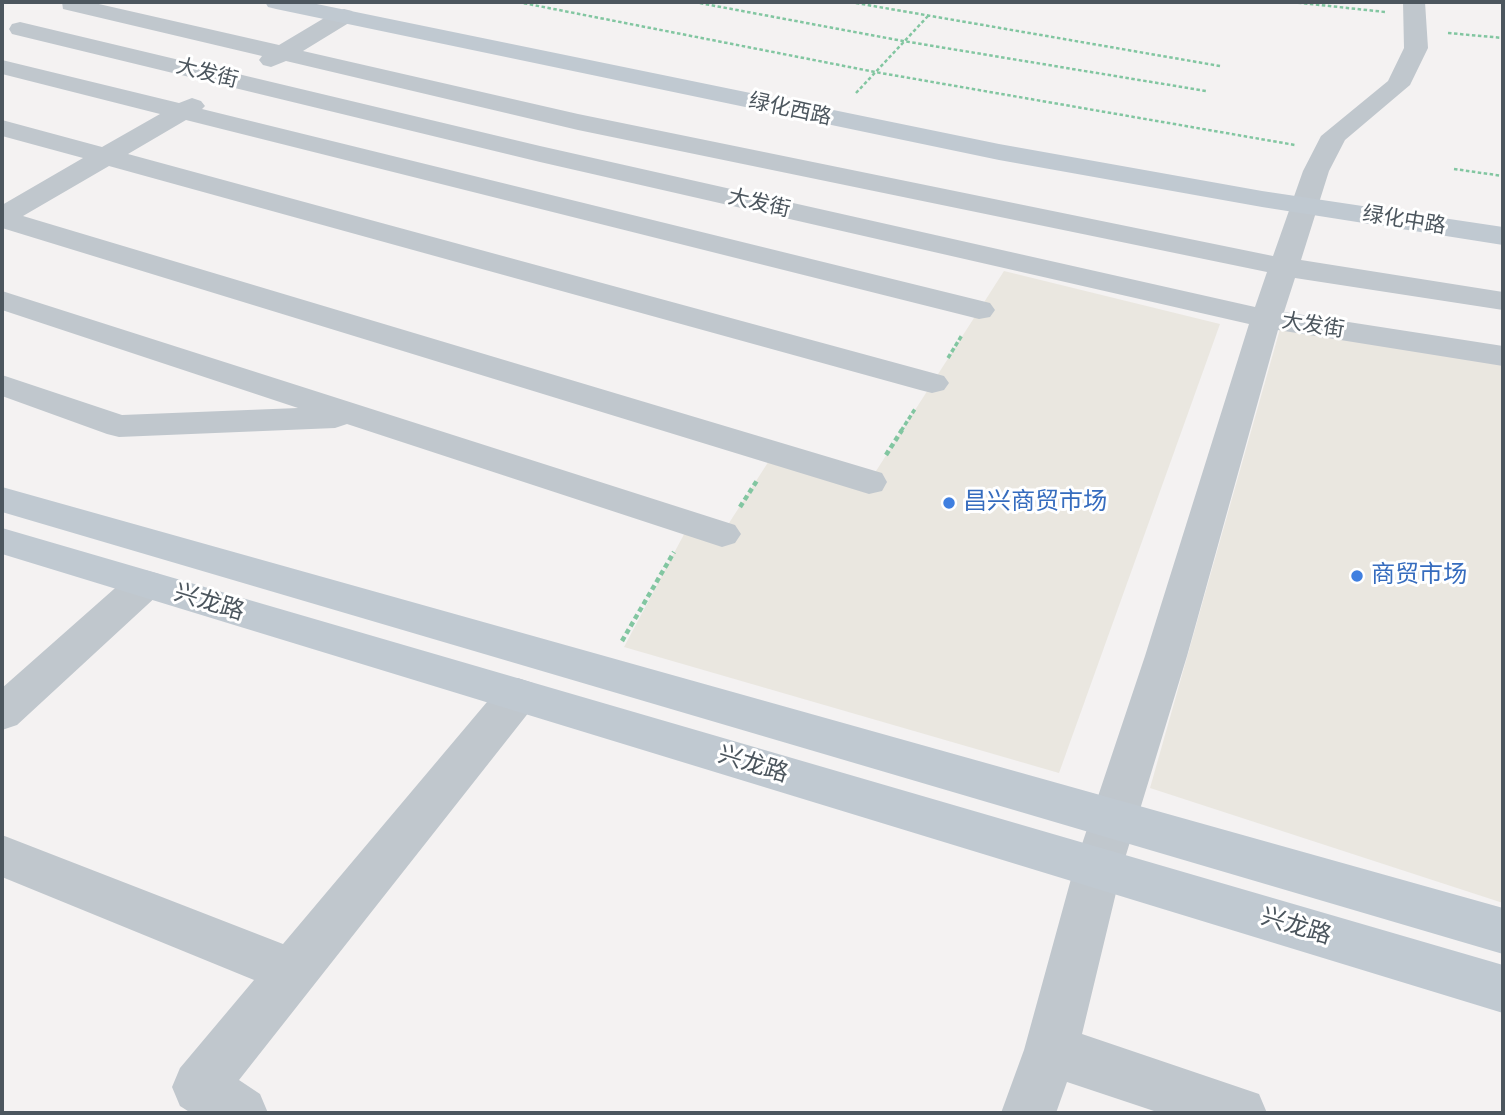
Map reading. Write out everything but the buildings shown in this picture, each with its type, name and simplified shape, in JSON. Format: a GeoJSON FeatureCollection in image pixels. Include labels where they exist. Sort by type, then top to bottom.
{"type":"FeatureCollection","features":[{"type":"Feature","properties":{"kind":"main road","name":"绿化西路"},"geometry":{"type":"LineString","coordinates":[[276,2],[343,9],[1308,199]]}},
{"type":"Feature","properties":{"kind":"main road","name":"绿化西路"},"geometry":{"type":"LineString","coordinates":[[343,9],[999,152],[1308,199]]}},
{"type":"Feature","properties":{"kind":"main road","name":"绿化中路"},"geometry":{"type":"LineString","coordinates":[[1308,199],[1503,220]]}},
{"type":"Feature","properties":{"kind":"main road","name":"绿化中路"},"geometry":{"type":"LineString","coordinates":[[1308,199],[1503,236]]}},
{"type":"Feature","properties":{"kind":"main road","name":"兴龙路"},"geometry":{"type":"LineString","coordinates":[[2,499],[1503,931]]}},
{"type":"Feature","properties":{"kind":"main road","name":"兴龙路"},"geometry":{"type":"LineString","coordinates":[[2,541],[1503,989]]}},
{"type":"Feature","properties":{"kind":"street"},"geometry":{"type":"LineString","coordinates":[[71,4],[578,122],[1284,267],[1503,301]]}},
{"type":"Feature","properties":{"kind":"street"},"geometry":{"type":"LineString","coordinates":[[2,218],[105,155],[283,53],[343,9]]}},
{"type":"Feature","properties":{"kind":"street"},"geometry":{"type":"LineString","coordinates":[[1029,1113],[1051,1050],[1098,868],[1166,656],[1266,319],[1284,267],[1334,136],[1398,85],[1416,48],[1415,16]]}},
{"type":"Feature","properties":{"kind":"street","name":"大发街"},"geometry":{"type":"LineString","coordinates":[[20,29],[553,157],[1266,319],[1503,356]]}},
{"type":"Feature","properties":{"kind":"street"},"geometry":{"type":"LineString","coordinates":[[2,67],[979,310]]}},
{"type":"Feature","properties":{"kind":"street"},"geometry":{"type":"LineString","coordinates":[[2,128],[932,383]]}},
{"type":"Feature","properties":{"kind":"street"},"geometry":{"type":"LineString","coordinates":[[2,218],[869,482]]}},
{"type":"Feature","properties":{"kind":"street"},"geometry":{"type":"LineString","coordinates":[[2,300],[722,534]]}},
{"type":"Feature","properties":{"kind":"street"},"geometry":{"type":"LineString","coordinates":[[2,385],[119,426],[360,416]]}},
{"type":"Feature","properties":{"kind":"street"},"geometry":{"type":"LineString","coordinates":[[2,713],[145,584]]}},
{"type":"Feature","properties":{"kind":"street"},"geometry":{"type":"LineString","coordinates":[[241,1113],[199,1087],[518,695]]}},
{"type":"Feature","properties":{"kind":"street"},"geometry":{"type":"LineString","coordinates":[[2,856],[293,972]]}},
{"type":"Feature","properties":{"kind":"street"},"geometry":{"type":"LineString","coordinates":[[1051,1050],[1240,1113]]}},
{"type":"Feature","properties":{"kind":"path"},"geometry":{"type":"LineString","coordinates":[[518,2],[875,72],[1327,151]]}},
{"type":"Feature","properties":{"kind":"path"},"geometry":{"type":"LineString","coordinates":[[694,2],[902,41],[1206,91]]}},
{"type":"Feature","properties":{"kind":"path"},"geometry":{"type":"LineString","coordinates":[[850,2],[1220,66]]}},
{"type":"Feature","properties":{"kind":"path"},"geometry":{"type":"LineString","coordinates":[[1292,2],[1415,16],[1503,38]]}},
{"type":"Feature","properties":{"kind":"path"},"geometry":{"type":"LineString","coordinates":[[844,107],[902,41],[928,16]]}},
{"type":"Feature","properties":{"kind":"path"},"geometry":{"type":"LineString","coordinates":[[1454,169],[1503,176]]}},
{"type":"Feature","properties":{"kind":"path"},"geometry":{"type":"LineString","coordinates":[[722,534],[774,453]]}},
{"type":"Feature","properties":{"kind":"path"},"geometry":{"type":"LineString","coordinates":[[604,672],[690,523]]}},
{"type":"Feature","properties":{"kind":"shaded area","name":"昌兴商贸市场"},"geometry":{"type":"Polygon","coordinates":[[[1004,271],[1220,324],[1059,773],[624,647],[690,523],[722,534],[774,453],[869,482],[1004,271]]]}},
{"type":"Feature","properties":{"kind":"shaded area","name":"商贸市场"},"geometry":{"type":"Polygon","coordinates":[[[1280,329],[1503,364],[1503,903],[1150,788],[1280,329]]]}},
{"type":"Feature","properties":{"kind":"place","name":"昌兴商贸市场"},"geometry":{"type":"Point","coordinates":[949,503]}},
{"type":"Feature","properties":{"kind":"place","name":"商贸市场"},"geometry":{"type":"Point","coordinates":[1357,576]}}]}
